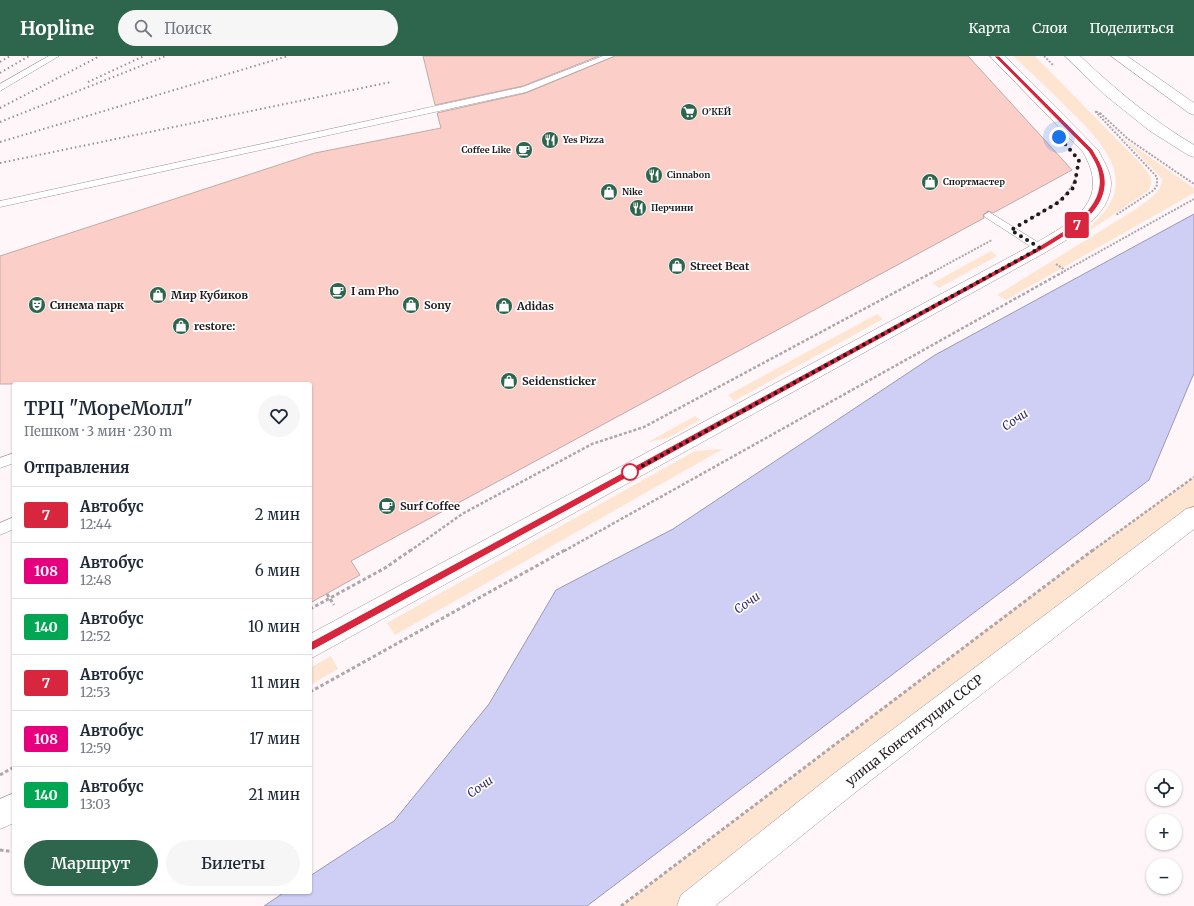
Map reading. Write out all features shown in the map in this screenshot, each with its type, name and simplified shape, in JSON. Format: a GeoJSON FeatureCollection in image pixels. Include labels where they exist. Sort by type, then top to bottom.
{"type":"FeatureCollection","features":[{"type":"Feature","properties":{"kind":"street"},"geometry":{"type":"LineString","coordinates":[[312,646],[1040,248],[1068,232],[1087,217],[1098,201],[1103,184],[1100,167],[1090,150],[997,56]]}},
{"type":"Feature","properties":{"kind":"street"},"geometry":{"type":"LineString","coordinates":[[1072,56],[1110,92],[1155,128],[1194,152]]}},
{"type":"Feature","properties":{"kind":"street"},"geometry":{"type":"LineString","coordinates":[[1118,56],[1194,110]]}},
{"type":"Feature","properties":{"kind":"street"},"geometry":{"type":"LineString","coordinates":[[1138,558],[1194,510]]}},
{"type":"Feature","properties":{"kind":"street","name":"улица Конституции СССР"},"geometry":{"type":"LineString","coordinates":[[692,906],[842,785],[1194,516]]}},
{"type":"Feature","properties":{"kind":"street","name":"улица Конституции СССР"},"geometry":{"type":"LineString","coordinates":[[1138,558],[1194,526]]}},
{"type":"Feature","properties":{"kind":"street"},"geometry":{"type":"LineString","coordinates":[[0,815],[12,808]]}},
{"type":"Feature","properties":{"kind":"lane"},"geometry":{"type":"LineString","coordinates":[[0,88],[55,56]]}},
{"type":"Feature","properties":{"kind":"lane"},"geometry":{"type":"LineString","coordinates":[[0,204],[526,89],[610,56]]}},
{"type":"Feature","properties":{"kind":"lane"},"geometry":{"type":"LineString","coordinates":[[989,215],[1040,248]]}},
{"type":"Feature","properties":{"kind":"lane"},"geometry":{"type":"LineString","coordinates":[[0,463],[12,459]]}},
{"type":"Feature","properties":{"kind":"lane"},"geometry":{"type":"LineString","coordinates":[[0,530],[12,524]]}},
{"type":"Feature","properties":{"kind":"path"},"geometry":{"type":"LineString","coordinates":[[312,608],[385,568],[462,514],[592,444],[644,427],[1011,230],[1059,202],[1074,187],[1077,174]]}},
{"type":"Feature","properties":{"kind":"path"},"geometry":{"type":"LineString","coordinates":[[312,691],[1194,199]]}},
{"type":"Feature","properties":{"kind":"path"},"geometry":{"type":"LineString","coordinates":[[621,906],[1073,564],[1194,477]]}},
{"type":"Feature","properties":{"kind":"path"},"geometry":{"type":"LineString","coordinates":[[327,594],[336,607]]}},
{"type":"Feature","properties":{"kind":"path"},"geometry":{"type":"LineString","coordinates":[[0,775],[12,768]]}},
{"type":"Feature","properties":{"kind":"path"},"geometry":{"type":"LineString","coordinates":[[0,850],[12,852]]}},
{"type":"Feature","properties":{"kind":"shaded area"},"geometry":{"type":"Polygon","coordinates":[[[1013,56],[1035,56],[1140,163],[1150,176],[1151,183],[1148,191],[1076,240],[1076,237],[1097,220],[1110,204],[1115,188],[1114,172],[1108,156],[1097,140],[1047,88],[1013,56]]]}},
{"type":"Feature","properties":{"kind":"shaded area"},"geometry":{"type":"Polygon","coordinates":[[[1125,140],[1194,188],[1194,193],[1006,300],[997,295],[1136,209],[1156,193],[1162,179],[1125,140]]]}},
{"type":"Feature","properties":{"kind":"shaded area"},"geometry":{"type":"Polygon","coordinates":[[[991,251],[997,256],[939,288],[933,283],[991,251]]]}},
{"type":"Feature","properties":{"kind":"shaded area"},"geometry":{"type":"Polygon","coordinates":[[[877,314],[883,319],[734,401],[728,395],[877,314]]]}},
{"type":"Feature","properties":{"kind":"shaded area"},"geometry":{"type":"Polygon","coordinates":[[[695,416],[700,420],[668,438],[648,442],[695,416]]]}},
{"type":"Feature","properties":{"kind":"shaded area"},"geometry":{"type":"Polygon","coordinates":[[[723,449],[395,635],[387,623],[695,451],[723,449]]]}},
{"type":"Feature","properties":{"kind":"shaded area"},"geometry":{"type":"Polygon","coordinates":[[[1194,477],[1194,516],[692,906],[621,906],[1073,564],[1194,477]]]}},
{"type":"Feature","properties":{"kind":"shaded area"},"geometry":{"type":"Polygon","coordinates":[[[331,656],[338,669],[312,684],[312,667],[331,656]]]}},
{"type":"Feature","properties":{"kind":"water","name":"Сочи"},"geometry":{"type":"Polygon","coordinates":[[[1194,214],[1194,373],[1149,480],[587,906],[264,906],[282,894],[312,894],[312,875],[394,821],[489,704],[556,590],[673,529],[935,355],[1194,214]]]}},
{"type":"Feature","properties":{"kind":"building"},"geometry":{"type":"Polygon","coordinates":[[[423,56],[599,56],[523,86],[435,105],[423,56]]]}},
{"type":"Feature","properties":{"kind":"building"},"geometry":{"type":"Polygon","coordinates":[[[615,56],[968,56],[1072,170],[993,213],[988,211],[983,215],[984,218],[351,561],[360,575],[312,602],[312,382],[12,382],[12,384],[0,384],[0,256],[315,153],[441,128],[437,113],[526,93],[615,56]]]}},
{"type":"Feature","properties":{"kind":"railway"},"geometry":{"type":"LineString","coordinates":[[0,62],[10,56]]}},
{"type":"Feature","properties":{"kind":"railway"},"geometry":{"type":"LineString","coordinates":[[0,73],[29,56]]}},
{"type":"Feature","properties":{"kind":"railway"},"geometry":{"type":"LineString","coordinates":[[0,108],[100,56]]}},
{"type":"Feature","properties":{"kind":"railway"},"geometry":{"type":"LineString","coordinates":[[88,82],[144,56]]}},
{"type":"Feature","properties":{"kind":"railway"},"geometry":{"type":"LineString","coordinates":[[0,122],[166,56]]}},
{"type":"Feature","properties":{"kind":"railway"},"geometry":{"type":"LineString","coordinates":[[0,142],[288,56]]}},
{"type":"Feature","properties":{"kind":"railway"},"geometry":{"type":"LineString","coordinates":[[0,163],[391,82]]}},
{"type":"Feature","properties":{"kind":"bus line","name":"7"},"geometry":{"type":"LineString","coordinates":[[312,646],[1040,248],[1068,232],[1087,217],[1098,201],[1103,184],[1100,167],[1090,150],[997,56]]}},
{"type":"Feature","properties":{"kind":"place","name":"О’КЕЙ"},"geometry":{"type":"Point","coordinates":[689,112]}},
{"type":"Feature","properties":{"kind":"place","name":"Yes Pizza"},"geometry":{"type":"Point","coordinates":[550,140]}},
{"type":"Feature","properties":{"kind":"place","name":"Coffee Like"},"geometry":{"type":"Point","coordinates":[524,150]}},
{"type":"Feature","properties":{"kind":"place","name":"Cinnabon"},"geometry":{"type":"Point","coordinates":[654,175]}},
{"type":"Feature","properties":{"kind":"place","name":"Спортмастер"},"geometry":{"type":"Point","coordinates":[930,182]}},
{"type":"Feature","properties":{"kind":"place","name":"Nike"},"geometry":{"type":"Point","coordinates":[609,192]}},
{"type":"Feature","properties":{"kind":"place","name":"Перчини"},"geometry":{"type":"Point","coordinates":[638,208]}},
{"type":"Feature","properties":{"kind":"place","name":"Street Beat"},"geometry":{"type":"Point","coordinates":[677,266]}},
{"type":"Feature","properties":{"kind":"place","name":"I am Pho"},"geometry":{"type":"Point","coordinates":[338,291]}},
{"type":"Feature","properties":{"kind":"place","name":"Мир Кубиков"},"geometry":{"type":"Point","coordinates":[158,295]}},
{"type":"Feature","properties":{"kind":"place","name":"Синема парк"},"geometry":{"type":"Point","coordinates":[37,305]}},
{"type":"Feature","properties":{"kind":"place","name":"Sony"},"geometry":{"type":"Point","coordinates":[411,305]}},
{"type":"Feature","properties":{"kind":"place","name":"Adidas"},"geometry":{"type":"Point","coordinates":[504,306]}},
{"type":"Feature","properties":{"kind":"place","name":"restore:"},"geometry":{"type":"Point","coordinates":[181,326]}},
{"type":"Feature","properties":{"kind":"place","name":"Seidensticker"},"geometry":{"type":"Point","coordinates":[509,381]}},
{"type":"Feature","properties":{"kind":"place","name":"Surf Coffee"},"geometry":{"type":"Point","coordinates":[387,506]}},
{"type":"Feature","properties":{"kind":"route"},"geometry":{"type":"LineString","coordinates":[[630,472],[624,476],[1040,248],[1011,230],[1059,202],[1074,187],[1079,160],[1059,137]]}}]}
